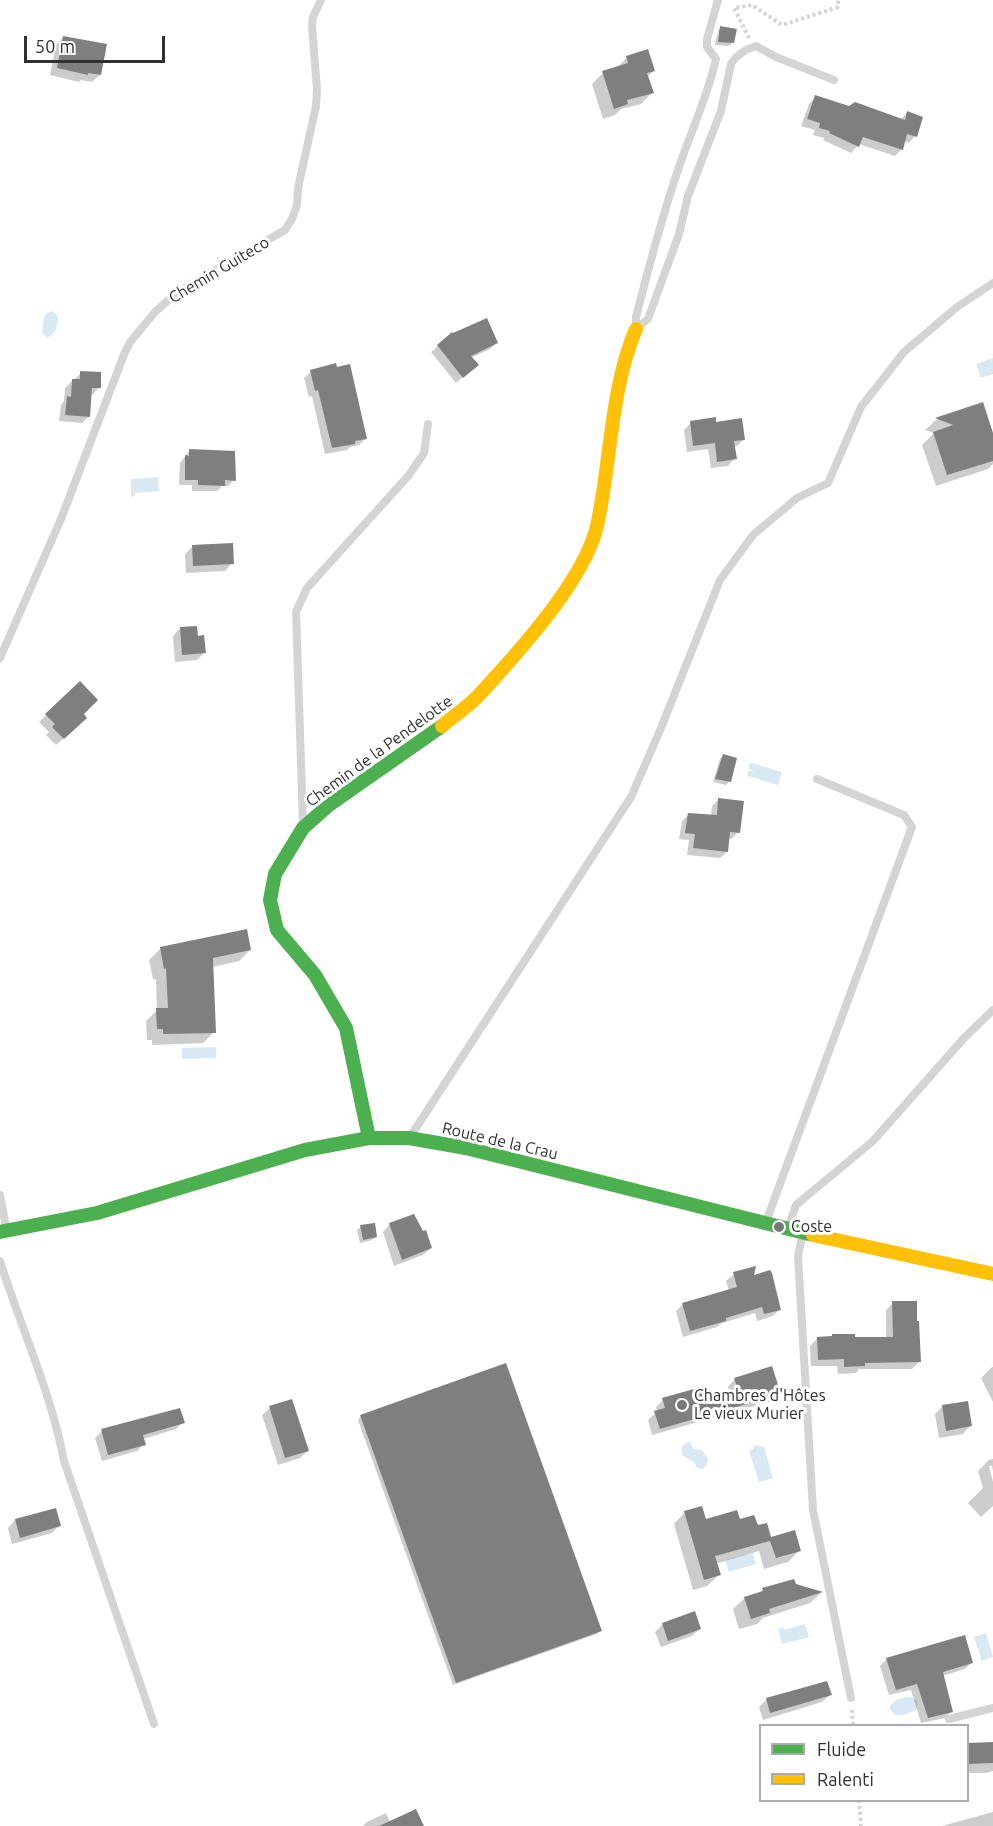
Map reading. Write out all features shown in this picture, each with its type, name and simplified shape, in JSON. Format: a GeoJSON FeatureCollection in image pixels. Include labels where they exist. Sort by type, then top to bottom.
{"type":"FeatureCollection","features":[{"type":"Feature","properties":{"kind":"main road","name":"Chemin de la Pendelotte"},"geometry":{"type":"LineString","coordinates":[[369,1138],[346,1028],[315,975],[277,930],[270,900],[275,874],[303,828],[329,805],[430,736],[474,700],[540,624],[577,573],[598,524],[621,375],[636,329]]}},
{"type":"Feature","properties":{"kind":"main road","name":"Route de la Crau"},"geometry":{"type":"LineString","coordinates":[[3,1231],[97,1213],[305,1150],[369,1138],[409,1138],[466,1148],[765,1224],[993,1274]]}},
{"type":"Feature","properties":{"kind":"lane","name":"Chemin Guiteco"},"geometry":{"type":"LineString","coordinates":[[0,658],[61,519],[110,388],[131,341],[160,307],[176,293],[285,230],[292,219],[297,205],[298,188],[316,106],[317,89],[312,26],[313,17],[321,0]]}},
{"type":"Feature","properties":{"kind":"lane"},"geometry":{"type":"LineString","coordinates":[[636,329],[636,317],[656,238],[692,128],[712,79],[716,59],[707,47],[707,39],[718,0]]}},
{"type":"Feature","properties":{"kind":"lane"},"geometry":{"type":"LineString","coordinates":[[636,329],[648,319],[679,234],[688,196],[718,121],[731,64],[739,54],[756,46],[776,57],[834,80]]}},
{"type":"Feature","properties":{"kind":"lane"},"geometry":{"type":"LineString","coordinates":[[409,1138],[631,797],[720,580],[753,535],[797,498],[828,483],[861,407],[903,352],[957,307],[993,283]]}},
{"type":"Feature","properties":{"kind":"lane"},"geometry":{"type":"LineString","coordinates":[[303,828],[296,612],[307,588],[409,475],[424,453],[428,424]]}},
{"type":"Feature","properties":{"kind":"lane"},"geometry":{"type":"LineString","coordinates":[[765,1224],[912,827],[904,815],[817,779]]}},
{"type":"Feature","properties":{"kind":"lane"},"geometry":{"type":"LineString","coordinates":[[787,1229],[796,1205],[873,1141],[964,1038],[993,1010]]}},
{"type":"Feature","properties":{"kind":"lane"},"geometry":{"type":"LineString","coordinates":[[0,1195],[3,1231]]}},
{"type":"Feature","properties":{"kind":"lane"},"geometry":{"type":"LineString","coordinates":[[803,1233],[798,1256],[813,1510],[851,1698]]}},
{"type":"Feature","properties":{"kind":"lane"},"geometry":{"type":"LineString","coordinates":[[0,1261],[56,1422],[64,1461],[154,1724]]}},
{"type":"Feature","properties":{"kind":"lane"},"geometry":{"type":"LineString","coordinates":[[950,1719],[993,1708]]}},
{"type":"Feature","properties":{"kind":"path"},"geometry":{"type":"LineString","coordinates":[[753,46],[734,8],[753,5],[782,25],[838,7],[838,0]]}},
{"type":"Feature","properties":{"kind":"path"},"geometry":{"type":"LineString","coordinates":[[859,1802],[861,1826]]}},
{"type":"Feature","properties":{"kind":"shaded area"},"geometry":{"type":"Polygon","coordinates":[[[52,311],[57,315],[58,322],[53,334],[47,338],[42,332],[44,318],[52,311]]]}},
{"type":"Feature","properties":{"kind":"shaded area"},"geometry":{"type":"Polygon","coordinates":[[[993,358],[993,374],[981,378],[976,364],[993,358]]]}},
{"type":"Feature","properties":{"kind":"shaded area"},"geometry":{"type":"Polygon","coordinates":[[[158,477],[159,491],[135,493],[135,496],[131,497],[131,479],[158,477]]]}},
{"type":"Feature","properties":{"kind":"shaded area"},"geometry":{"type":"Polygon","coordinates":[[[749,764],[782,772],[778,785],[748,776],[749,771],[754,772],[749,769],[749,764]]]}},
{"type":"Feature","properties":{"kind":"shaded area"},"geometry":{"type":"Polygon","coordinates":[[[216,1047],[216,1058],[182,1059],[182,1048],[216,1047]]]}},
{"type":"Feature","properties":{"kind":"shaded area"},"geometry":{"type":"Polygon","coordinates":[[[690,1441],[693,1449],[702,1450],[708,1459],[703,1469],[697,1468],[694,1462],[682,1455],[682,1446],[690,1441]]]}},
{"type":"Feature","properties":{"kind":"shaded area"},"geometry":{"type":"Polygon","coordinates":[[[755,1445],[764,1447],[773,1478],[759,1482],[749,1451],[755,1445]]]}},
{"type":"Feature","properties":{"kind":"shaded area"},"geometry":{"type":"Polygon","coordinates":[[[753,1553],[756,1564],[729,1572],[725,1560],[753,1553]]]}},
{"type":"Feature","properties":{"kind":"shaded area"},"geometry":{"type":"Polygon","coordinates":[[[805,1624],[809,1637],[782,1644],[778,1629],[783,1627],[784,1630],[805,1624]]]}},
{"type":"Feature","properties":{"kind":"shaded area"},"geometry":{"type":"Polygon","coordinates":[[[986,1633],[993,1657],[982,1661],[974,1637],[986,1633]]]}},
{"type":"Feature","properties":{"kind":"shaded area"},"geometry":{"type":"Polygon","coordinates":[[[907,1697],[917,1701],[916,1710],[903,1715],[894,1714],[890,1709],[892,1703],[907,1697]]]}},
{"type":"Feature","properties":{"kind":"building"},"geometry":{"type":"Polygon","coordinates":[[[720,26],[737,29],[734,43],[718,42],[720,26]]]}},
{"type":"Feature","properties":{"kind":"building"},"geometry":{"type":"Polygon","coordinates":[[[63,36],[107,44],[101,75],[88,73],[88,75],[57,68],[63,36]]]}},
{"type":"Feature","properties":{"kind":"building"},"geometry":{"type":"Polygon","coordinates":[[[648,49],[655,71],[647,73],[654,93],[627,100],[628,104],[614,109],[602,71],[628,63],[626,56],[648,49]]]}},
{"type":"Feature","properties":{"kind":"building"},"geometry":{"type":"Polygon","coordinates":[[[815,95],[849,106],[855,102],[905,120],[907,111],[923,117],[917,137],[907,134],[903,150],[863,137],[859,147],[829,133],[830,131],[819,128],[820,123],[807,119],[815,95]]]}},
{"type":"Feature","properties":{"kind":"building"},"geometry":{"type":"Polygon","coordinates":[[[487,318],[498,343],[471,356],[479,365],[463,378],[437,345],[452,332],[487,318]]]}},
{"type":"Feature","properties":{"kind":"building"},"geometry":{"type":"Polygon","coordinates":[[[336,363],[337,367],[350,364],[367,439],[355,441],[355,444],[332,448],[318,390],[315,391],[310,370],[336,363]]]}},
{"type":"Feature","properties":{"kind":"building"},"geometry":{"type":"Polygon","coordinates":[[[80,371],[101,372],[101,388],[92,388],[90,417],[65,415],[67,396],[71,397],[72,379],[80,379],[80,371]]]}},
{"type":"Feature","properties":{"kind":"building"},"geometry":{"type":"Polygon","coordinates":[[[983,402],[993,433],[993,461],[947,475],[933,432],[953,425],[935,418],[983,402]]]}},
{"type":"Feature","properties":{"kind":"building"},"geometry":{"type":"Polygon","coordinates":[[[716,417],[716,422],[742,418],[745,440],[734,441],[737,459],[717,462],[715,443],[693,446],[690,421],[716,417]]]}},
{"type":"Feature","properties":{"kind":"building"},"geometry":{"type":"Polygon","coordinates":[[[189,449],[235,451],[236,481],[225,480],[225,486],[198,485],[198,480],[185,480],[185,455],[189,456],[189,449]]]}},
{"type":"Feature","properties":{"kind":"building"},"geometry":{"type":"Polygon","coordinates":[[[233,543],[234,564],[193,566],[192,545],[233,543]]]}},
{"type":"Feature","properties":{"kind":"building"},"geometry":{"type":"Polygon","coordinates":[[[197,626],[198,636],[204,635],[206,653],[182,655],[180,627],[197,626]]]}},
{"type":"Feature","properties":{"kind":"building"},"geometry":{"type":"Polygon","coordinates":[[[80,681],[98,700],[84,714],[87,718],[64,739],[52,727],[55,724],[45,714],[80,681]]]}},
{"type":"Feature","properties":{"kind":"building"},"geometry":{"type":"Polygon","coordinates":[[[723,754],[737,758],[731,782],[715,779],[723,754]]]}},
{"type":"Feature","properties":{"kind":"building"},"geometry":{"type":"Polygon","coordinates":[[[718,798],[744,801],[740,833],[730,832],[728,852],[693,848],[695,834],[685,833],[688,813],[717,815],[718,798]]]}},
{"type":"Feature","properties":{"kind":"building"},"geometry":{"type":"Polygon","coordinates":[[[247,929],[251,950],[213,958],[216,1033],[163,1034],[163,1029],[157,1029],[156,1008],[168,1008],[166,968],[164,969],[160,947],[247,929]]]}},
{"type":"Feature","properties":{"kind":"building"},"geometry":{"type":"Polygon","coordinates":[[[414,1214],[423,1231],[426,1230],[432,1248],[402,1260],[389,1223],[414,1214]]]}},
{"type":"Feature","properties":{"kind":"building"},"geometry":{"type":"Polygon","coordinates":[[[375,1223],[377,1237],[363,1240],[360,1225],[375,1223]]]}},
{"type":"Feature","properties":{"kind":"building"},"geometry":{"type":"Polygon","coordinates":[[[756,1266],[754,1275],[770,1270],[772,1273],[781,1310],[764,1314],[762,1307],[726,1318],[726,1321],[690,1331],[682,1303],[737,1287],[733,1272],[756,1266]]]}},
{"type":"Feature","properties":{"kind":"building"},"geometry":{"type":"Polygon","coordinates":[[[892,1301],[917,1301],[921,1362],[865,1363],[865,1366],[844,1367],[844,1359],[818,1360],[817,1337],[832,1336],[832,1334],[855,1334],[855,1337],[893,1337],[892,1301]]]}},
{"type":"Feature","properties":{"kind":"building"},"geometry":{"type":"Polygon","coordinates":[[[506,1363],[602,1631],[456,1683],[360,1415],[506,1363]]]}},
{"type":"Feature","properties":{"kind":"building"},"geometry":{"type":"Polygon","coordinates":[[[772,1366],[781,1394],[660,1429],[654,1411],[665,1408],[662,1398],[701,1387],[704,1398],[737,1387],[734,1378],[772,1366]]]}},
{"type":"Feature","properties":{"kind":"building"},"geometry":{"type":"Polygon","coordinates":[[[292,1399],[309,1451],[285,1458],[269,1406],[292,1399]]]}},
{"type":"Feature","properties":{"kind":"building"},"geometry":{"type":"Polygon","coordinates":[[[968,1401],[972,1426],[946,1431],[942,1405],[968,1401]]]}},
{"type":"Feature","properties":{"kind":"building"},"geometry":{"type":"Polygon","coordinates":[[[180,1408],[185,1423],[143,1435],[146,1445],[108,1455],[101,1429],[180,1408]]]}},
{"type":"Feature","properties":{"kind":"building"},"geometry":{"type":"Polygon","coordinates":[[[702,1506],[706,1519],[737,1510],[740,1519],[754,1515],[758,1525],[767,1523],[771,1537],[795,1530],[801,1551],[776,1558],[770,1541],[715,1556],[721,1575],[704,1580],[684,1511],[702,1506]]]}},
{"type":"Feature","properties":{"kind":"building"},"geometry":{"type":"Polygon","coordinates":[[[56,1508],[61,1526],[20,1538],[15,1519],[56,1508]]]}},
{"type":"Feature","properties":{"kind":"building"},"geometry":{"type":"Polygon","coordinates":[[[794,1579],[796,1584],[823,1592],[769,1609],[770,1613],[751,1619],[744,1597],[763,1591],[762,1588],[794,1579]]]}},
{"type":"Feature","properties":{"kind":"building"},"geometry":{"type":"Polygon","coordinates":[[[695,1611],[701,1629],[668,1641],[662,1623],[695,1611]]]}},
{"type":"Feature","properties":{"kind":"building"},"geometry":{"type":"Polygon","coordinates":[[[965,1635],[973,1663],[943,1672],[953,1712],[928,1718],[917,1684],[896,1690],[886,1658],[965,1635]]]}},
{"type":"Feature","properties":{"kind":"building"},"geometry":{"type":"Polygon","coordinates":[[[827,1681],[832,1695],[770,1713],[766,1698],[827,1681]]]}},
{"type":"Feature","properties":{"kind":"building"},"geometry":{"type":"Polygon","coordinates":[[[993,1742],[993,1763],[969,1764],[969,1743],[993,1742]]]}},
{"type":"Feature","properties":{"kind":"building"},"geometry":{"type":"Polygon","coordinates":[[[416,1809],[424,1826],[379,1826],[416,1809]]]}},
{"type":"Feature","properties":{"kind":"traffic: fast"},"geometry":{"type":"LineString","coordinates":[[369,1138],[346,1028],[315,975],[277,930],[270,900],[275,874],[303,828],[329,805],[442,726]]}},
{"type":"Feature","properties":{"kind":"traffic: fast"},"geometry":{"type":"LineString","coordinates":[[0,1232],[97,1213],[305,1150],[369,1138],[409,1138],[466,1148],[813,1235]]}},
{"type":"Feature","properties":{"kind":"traffic: slow"},"geometry":{"type":"LineString","coordinates":[[442,726],[474,700],[528,640],[558,602],[584,560],[598,521],[616,399],[636,329]]}},
{"type":"Feature","properties":{"kind":"traffic: slow"},"geometry":{"type":"LineString","coordinates":[[813,1235],[993,1274]]}},
{"type":"Feature","properties":{"kind":"place","name":"Coste"},"geometry":{"type":"Point","coordinates":[779,1227]}},
{"type":"Feature","properties":{"kind":"place","name":"Chambres d'Hôtes Le vieux Murier"},"geometry":{"type":"Point","coordinates":[682,1405]}}]}
